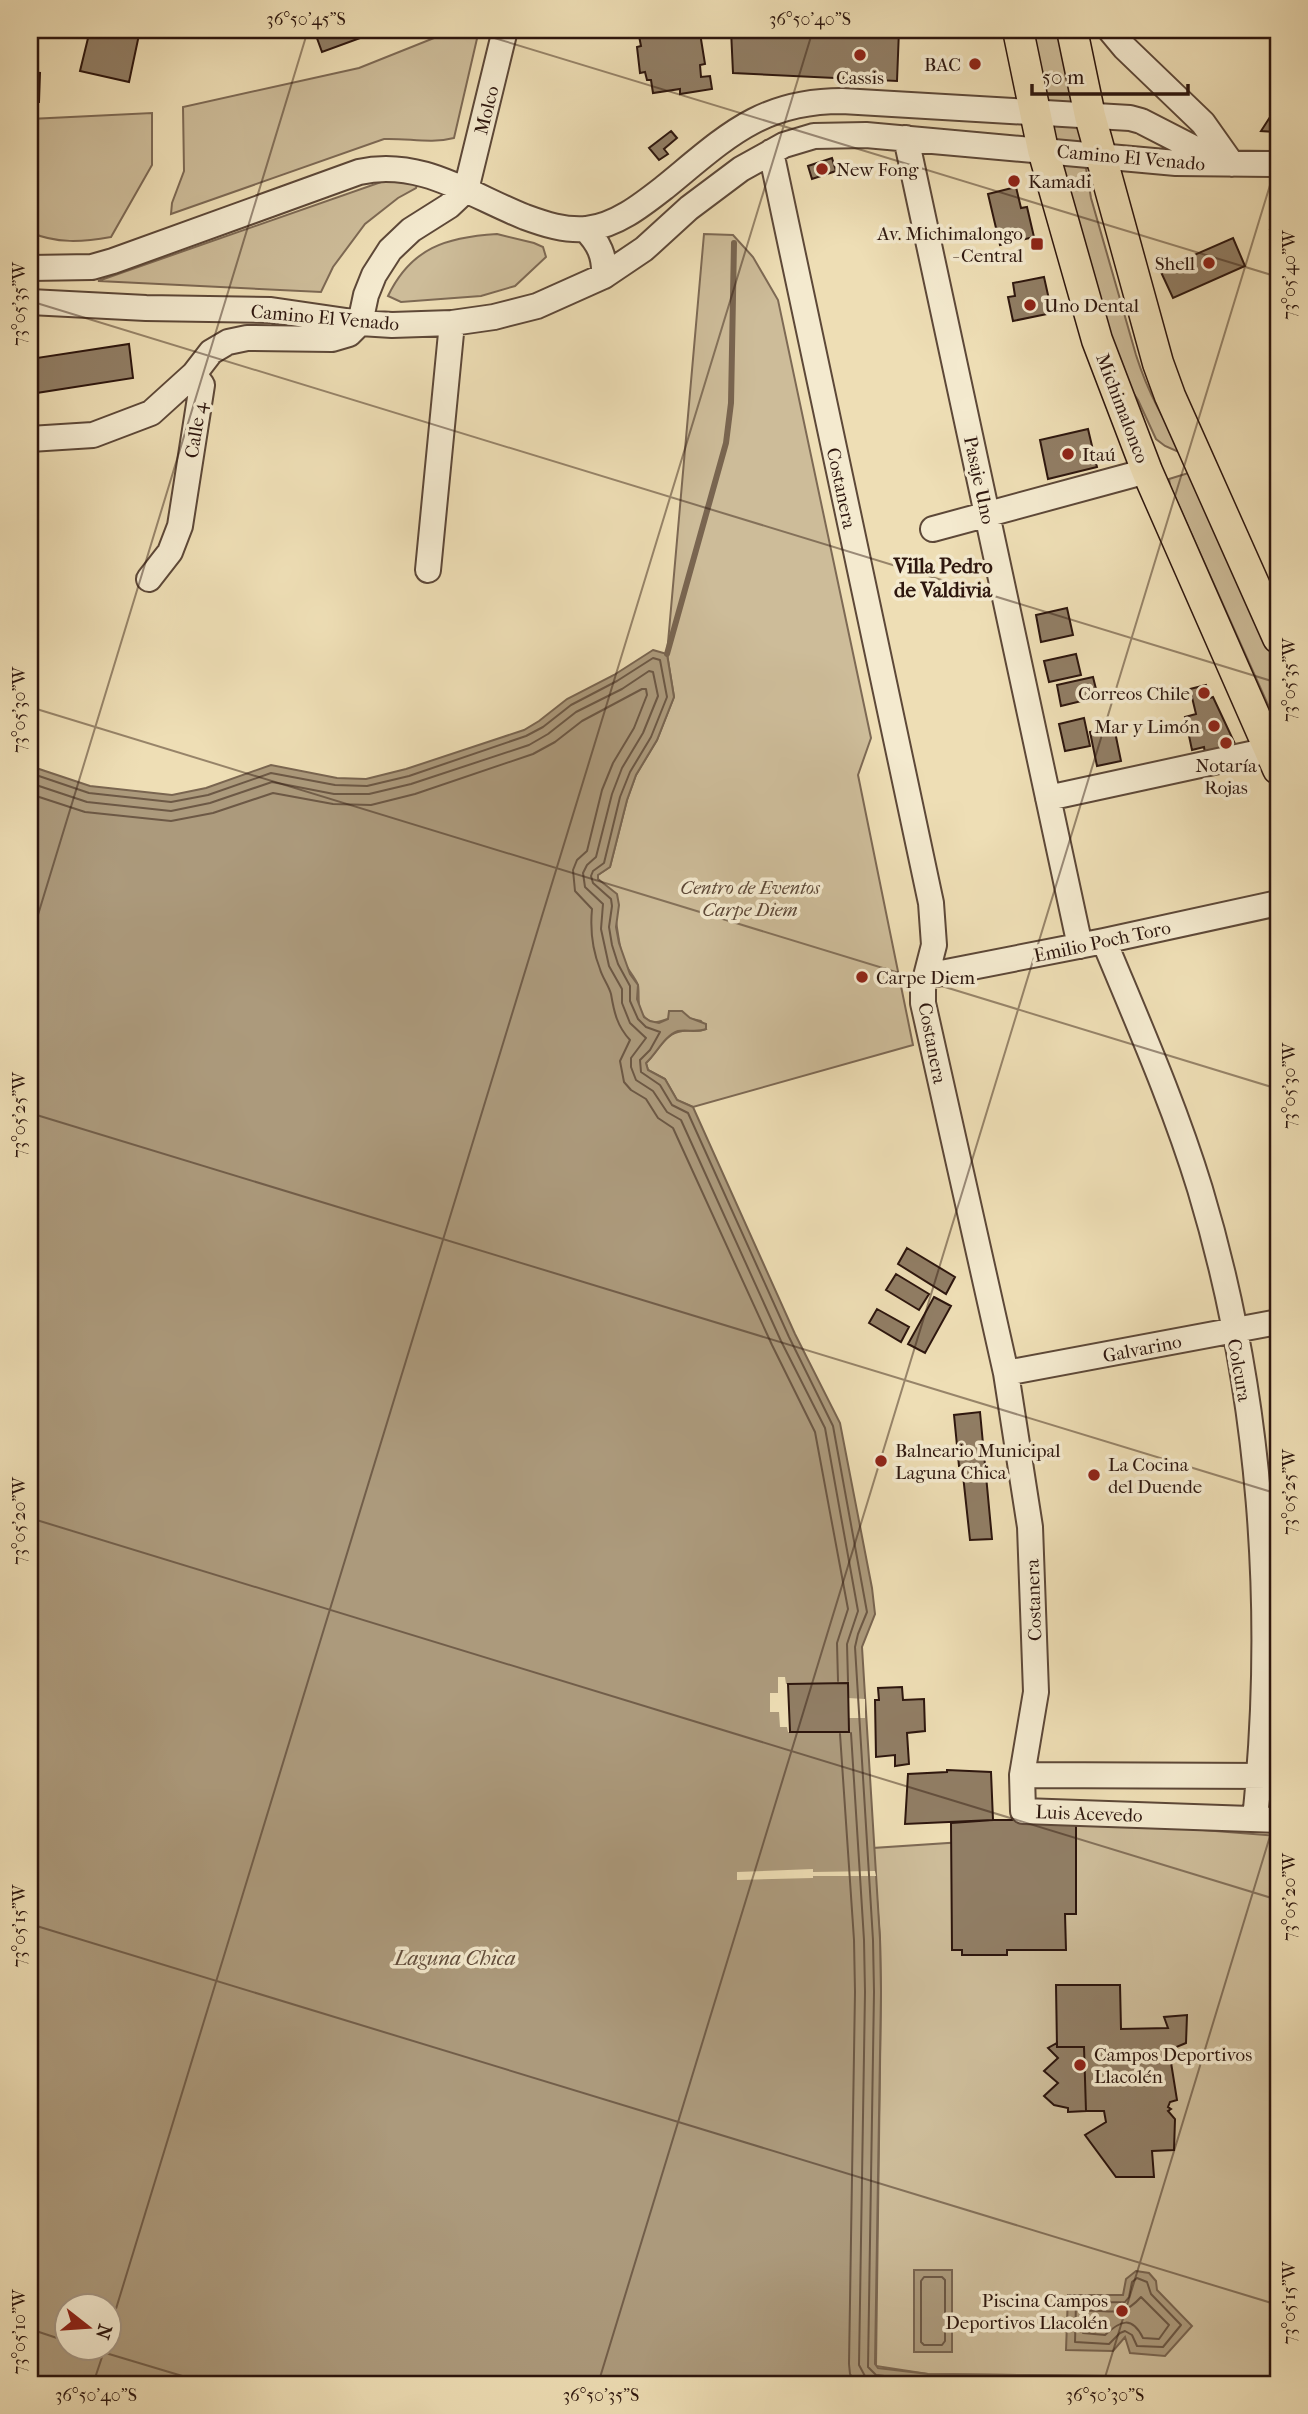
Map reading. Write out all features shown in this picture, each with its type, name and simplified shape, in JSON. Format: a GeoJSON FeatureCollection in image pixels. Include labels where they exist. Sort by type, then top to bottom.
{"type":"FeatureCollection","features":[{"type":"Feature","properties":{"kind":"main road","name":"Michimalonco"},"geometry":{"type":"LineString","coordinates":[[1018,30],[1043,150],[1097,340],[1147,471],[1274,759]]}},
{"type":"Feature","properties":{"kind":"main road"},"geometry":{"type":"LineString","coordinates":[[1072,30],[1090,116],[1158,363],[1170,396],[1278,638]]}},
{"type":"Feature","properties":{"kind":"street","name":"Molco"},"geometry":{"type":"LineString","coordinates":[[466,190],[505,30]]}},
{"type":"Feature","properties":{"kind":"street"},"geometry":{"type":"LineString","coordinates":[[1111,30],[1125,48],[1203,123],[1229,164],[1278,164]]}},
{"type":"Feature","properties":{"kind":"street","name":"Camino El Venado"},"geometry":{"type":"LineString","coordinates":[[33,267],[92,267],[113,261],[371,169],[417,171],[533,220],[562,228],[585,229],[630,213],[734,131],[752,120],[808,102],[842,101],[1118,116],[1141,121],[1229,164]]}},
{"type":"Feature","properties":{"kind":"street","name":"Camino El Venado"},"geometry":{"type":"LineString","coordinates":[[35,301],[146,308],[271,310],[360,323],[405,325],[452,323],[494,317],[537,306],[604,276],[644,249],[719,185],[771,152],[799,139],[825,135],[906,138],[1176,163],[1229,164]]}},
{"type":"Feature","properties":{"kind":"street","name":"Pasaje Uno"},"geometry":{"type":"LineString","coordinates":[[906,138],[1080,946]]}},
{"type":"Feature","properties":{"kind":"street","name":"Costanera"},"geometry":{"type":"LineString","coordinates":[[771,152],[931,903],[934,945],[923,1003],[1006,1374],[1030,1527],[1036,1692],[1022,1775]]}},
{"type":"Feature","properties":{"kind":"street"},"geometry":{"type":"LineString","coordinates":[[360,323],[374,275],[390,250],[411,230],[443,211],[466,190]]}},
{"type":"Feature","properties":{"kind":"street"},"geometry":{"type":"LineString","coordinates":[[585,229],[599,246],[605,265],[604,276]]}},
{"type":"Feature","properties":{"kind":"street","name":"Calle 4"},"geometry":{"type":"LineString","coordinates":[[149,579],[170,552],[180,526],[202,385],[194,374],[211,352],[228,342],[247,338],[341,338],[360,323]]}},
{"type":"Feature","properties":{"kind":"street"},"geometry":{"type":"LineString","coordinates":[[428,570],[452,323]]}},
{"type":"Feature","properties":{"kind":"street"},"geometry":{"type":"LineString","coordinates":[[30,439],[93,435],[151,413],[194,374]]}},
{"type":"Feature","properties":{"kind":"street"},"geometry":{"type":"LineString","coordinates":[[933,529],[1147,471]]}},
{"type":"Feature","properties":{"kind":"street"},"geometry":{"type":"LineString","coordinates":[[1048,798],[1274,759]]}},
{"type":"Feature","properties":{"kind":"street","name":"Emilio Poch Toro"},"geometry":{"type":"LineString","coordinates":[[926,976],[1278,903]]}},
{"type":"Feature","properties":{"kind":"street","name":"Colcura"},"geometry":{"type":"LineString","coordinates":[[1104,941],[1180,1126],[1213,1235],[1233,1330],[1254,1457],[1262,1560],[1268,1776],[1266,1820]]}},
{"type":"Feature","properties":{"kind":"street","name":"Galvarino"},"geometry":{"type":"LineString","coordinates":[[1006,1374],[1278,1322]]}},
{"type":"Feature","properties":{"kind":"street","name":"Luis Acevedo"},"geometry":{"type":"LineString","coordinates":[[1266,1820],[1023,1811],[1022,1775],[1268,1776]]}},
{"type":"Feature","properties":{"kind":"green space"},"geometry":{"type":"Polygon","coordinates":[[[454,30],[479,30],[454,138],[428,141],[384,139],[171,214],[172,203],[184,171],[183,107],[359,68],[454,30]]]}},
{"type":"Feature","properties":{"kind":"green space"},"geometry":{"type":"Polygon","coordinates":[[[1027,30],[1063,30],[1091,198],[1136,355],[1158,408],[1188,456],[1156,439],[1138,400],[1120,373],[1064,194],[1027,30]]]}},
{"type":"Feature","properties":{"kind":"green space"},"geometry":{"type":"Polygon","coordinates":[[[152,113],[152,165],[111,237],[70,241],[50,239],[30,232],[30,119],[152,113]]]}},
{"type":"Feature","properties":{"kind":"green space"},"geometry":{"type":"Polygon","coordinates":[[[420,176],[416,188],[398,198],[365,224],[333,267],[321,292],[98,281],[384,181],[420,176]]]}},
{"type":"Feature","properties":{"kind":"green space"},"geometry":{"type":"Polygon","coordinates":[[[497,234],[543,247],[546,257],[515,286],[481,296],[401,302],[388,296],[408,266],[432,248],[462,238],[497,234]]]}},
{"type":"Feature","properties":{"kind":"green space","name":"Centro de Eventos Carpe Diem"},"geometry":{"type":"Polygon","coordinates":[[[704,234],[733,235],[753,257],[778,300],[871,738],[858,775],[913,1045],[693,1107],[677,1100],[665,1079],[648,1070],[646,1063],[673,1034],[706,1029],[701,1021],[693,1019],[677,1018],[654,1022],[641,1013],[638,985],[625,964],[610,897],[598,875],[610,867],[636,775],[657,740],[674,697],[667,654],[704,234]]]}},
{"type":"Feature","properties":{"kind":"green space"},"geometry":{"type":"Polygon","coordinates":[[[1195,471],[1278,663],[1278,727],[1170,486],[1169,479],[1195,471]]]}},
{"type":"Feature","properties":{"kind":"green space","name":"Campos Deportivos Llacolén"},"geometry":{"type":"Polygon","coordinates":[[[993,1820],[1076,1820],[1278,1836],[1278,2384],[1228,2384],[1216,2377],[928,2374],[876,2366],[881,1992],[873,1848],[993,1840],[993,1820]]]}},
{"type":"Feature","properties":{"kind":"water","name":"Laguna Chica"},"geometry":{"type":"Polygon","coordinates":[[[653,650],[667,654],[674,697],[657,740],[636,775],[610,867],[598,875],[598,879],[617,894],[619,905],[616,927],[619,943],[630,974],[638,985],[637,999],[644,1017],[659,1023],[668,1019],[669,1011],[682,1011],[690,1018],[706,1024],[706,1029],[673,1033],[646,1063],[648,1070],[665,1079],[677,1100],[693,1107],[795,1334],[840,1423],[872,1588],[875,1614],[862,1647],[881,1992],[875,2364],[878,2368],[928,2374],[1217,2377],[1228,2384],[30,2384],[30,766],[90,786],[172,795],[206,788],[271,765],[337,778],[366,779],[406,769],[524,730],[567,699],[614,675],[653,650]]]}},
{"type":"Feature","properties":{"kind":"water","name":"Piscina Campos Deportivos Llacolén"},"geometry":{"type":"Polygon","coordinates":[[[914,2270],[952,2270],[952,2352],[914,2352],[914,2270]]]}},
{"type":"Feature","properties":{"kind":"water","name":"Piscina Campos Deportivos Llacolén"},"geometry":{"type":"Polygon","coordinates":[[[1136,2271],[1149,2273],[1156,2281],[1157,2290],[1192,2326],[1165,2356],[1130,2353],[1125,2337],[1113,2351],[1066,2350],[1068,2295],[1123,2295],[1126,2279],[1136,2271]]]}},
{"type":"Feature","properties":{"kind":"pier"},"geometry":{"type":"Polygon","coordinates":[[[778,1677],[785,1677],[786,1684],[848,1683],[848,1698],[865,1699],[865,1718],[849,1718],[849,1732],[788,1732],[787,1727],[780,1727],[779,1712],[770,1712],[770,1693],[778,1693],[778,1677]]]}},
{"type":"Feature","properties":{"kind":"pier"},"geometry":{"type":"Polygon","coordinates":[[[813,1869],[813,1872],[875,1871],[876,1876],[737,1880],[737,1872],[813,1869]]]}},
{"type":"Feature","properties":{"kind":"building"},"geometry":{"type":"Polygon","coordinates":[[[90,30],[140,30],[129,82],[80,71],[90,30]]]}},
{"type":"Feature","properties":{"kind":"building"},"geometry":{"type":"Polygon","coordinates":[[[314,30],[382,30],[322,52],[314,30]]]}},
{"type":"Feature","properties":{"kind":"building"},"geometry":{"type":"Polygon","coordinates":[[[642,30],[695,30],[700,33],[705,64],[700,65],[701,77],[710,76],[712,89],[680,94],[680,89],[653,93],[651,80],[647,80],[645,72],[640,73],[637,47],[641,46],[639,36],[643,36],[642,30]]]}},
{"type":"Feature","properties":{"kind":"building"},"geometry":{"type":"Polygon","coordinates":[[[731,30],[899,30],[897,81],[733,73],[731,30]]]}},
{"type":"Feature","properties":{"kind":"building"},"geometry":{"type":"Polygon","coordinates":[[[30,72],[40,73],[39,102],[30,102],[30,72]]]}},
{"type":"Feature","properties":{"kind":"building"},"geometry":{"type":"Polygon","coordinates":[[[1272,114],[1278,114],[1278,132],[1261,131],[1272,114]]]}},
{"type":"Feature","properties":{"kind":"building"},"geometry":{"type":"Polygon","coordinates":[[[671,131],[677,138],[664,149],[668,154],[659,160],[649,148],[671,131]]]}},
{"type":"Feature","properties":{"kind":"building","name":"New Fong"},"geometry":{"type":"Polygon","coordinates":[[[832,158],[836,171],[812,179],[808,166],[832,158]]]}},
{"type":"Feature","properties":{"kind":"building"},"geometry":{"type":"Polygon","coordinates":[[[1016,187],[1021,208],[1027,207],[1034,237],[1000,245],[988,194],[1016,187]]]}},
{"type":"Feature","properties":{"kind":"building"},"geometry":{"type":"Polygon","coordinates":[[[1278,226],[1278,249],[1270,230],[1278,226]]]}},
{"type":"Feature","properties":{"kind":"building"},"geometry":{"type":"Polygon","coordinates":[[[1233,238],[1245,266],[1173,298],[1160,270],[1233,238]]]}},
{"type":"Feature","properties":{"kind":"building","name":"Uno Dental"},"geometry":{"type":"Polygon","coordinates":[[[1044,277],[1052,313],[1013,321],[1008,297],[1015,296],[1013,283],[1044,277]]]}},
{"type":"Feature","properties":{"kind":"building"},"geometry":{"type":"Polygon","coordinates":[[[129,344],[133,378],[30,394],[30,359],[129,344]]]}},
{"type":"Feature","properties":{"kind":"building","name":"Itaú"},"geometry":{"type":"Polygon","coordinates":[[[1088,429],[1097,467],[1048,479],[1040,440],[1088,429]]]}},
{"type":"Feature","properties":{"kind":"building"},"geometry":{"type":"Polygon","coordinates":[[[1067,608],[1073,635],[1041,642],[1036,615],[1067,608]]]}},
{"type":"Feature","properties":{"kind":"building"},"geometry":{"type":"Polygon","coordinates":[[[1076,654],[1081,675],[1049,682],[1044,661],[1076,654]]]}},
{"type":"Feature","properties":{"kind":"building"},"geometry":{"type":"Polygon","coordinates":[[[1093,677],[1098,697],[1061,706],[1057,685],[1093,677]]]}},
{"type":"Feature","properties":{"kind":"building"},"geometry":{"type":"Polygon","coordinates":[[[1206,685],[1210,698],[1213,697],[1236,746],[1205,753],[1204,747],[1192,750],[1185,717],[1196,714],[1190,689],[1206,685]]]}},
{"type":"Feature","properties":{"kind":"building"},"geometry":{"type":"Polygon","coordinates":[[[1084,718],[1090,746],[1065,751],[1059,724],[1084,718]]]}},
{"type":"Feature","properties":{"kind":"building"},"geometry":{"type":"Polygon","coordinates":[[[1114,727],[1121,761],[1097,766],[1090,732],[1114,727]]]}},
{"type":"Feature","properties":{"kind":"building"},"geometry":{"type":"Polygon","coordinates":[[[907,1248],[955,1277],[946,1294],[898,1264],[907,1248]]]}},
{"type":"Feature","properties":{"kind":"building"},"geometry":{"type":"Polygon","coordinates":[[[896,1274],[929,1294],[919,1310],[886,1290],[896,1274]]]}},
{"type":"Feature","properties":{"kind":"building"},"geometry":{"type":"Polygon","coordinates":[[[934,1297],[951,1306],[925,1353],[908,1344],[934,1297]]]}},
{"type":"Feature","properties":{"kind":"building"},"geometry":{"type":"Polygon","coordinates":[[[877,1309],[909,1327],[901,1342],[869,1323],[877,1309]]]}},
{"type":"Feature","properties":{"kind":"building"},"geometry":{"type":"Polygon","coordinates":[[[980,1412],[992,1539],[970,1540],[954,1415],[980,1412]]]}},
{"type":"Feature","properties":{"kind":"building"},"geometry":{"type":"Polygon","coordinates":[[[848,1683],[849,1732],[790,1732],[788,1684],[848,1683]]]}},
{"type":"Feature","properties":{"kind":"building"},"geometry":{"type":"Polygon","coordinates":[[[902,1687],[903,1700],[924,1699],[925,1731],[907,1733],[909,1764],[895,1766],[895,1755],[876,1757],[875,1700],[879,1700],[878,1688],[902,1687]]]}},
{"type":"Feature","properties":{"kind":"building"},"geometry":{"type":"Polygon","coordinates":[[[947,1770],[991,1772],[993,1820],[905,1824],[908,1774],[947,1770]]]}},
{"type":"Feature","properties":{"kind":"building"},"geometry":{"type":"Polygon","coordinates":[[[1076,1820],[1076,1914],[1065,1914],[1066,1950],[1007,1950],[1007,1955],[962,1955],[962,1950],[952,1950],[951,1823],[1076,1820]]]}},
{"type":"Feature","properties":{"kind":"building"},"geometry":{"type":"Polygon","coordinates":[[[1056,1985],[1120,1985],[1121,2029],[1168,2028],[1164,2017],[1187,2015],[1186,2043],[1169,2050],[1177,2100],[1170,2102],[1168,2107],[1175,2119],[1174,2150],[1152,2151],[1154,2177],[1116,2177],[1085,2135],[1106,2122],[1104,2111],[1086,2111],[1084,2047],[1057,2047],[1056,1985]]]}},
{"type":"Feature","properties":{"kind":"building"},"geometry":{"type":"Polygon","coordinates":[[[1057,2043],[1057,2047],[1084,2047],[1086,2111],[1068,2112],[1068,2108],[1054,2105],[1044,2096],[1058,2083],[1044,2071],[1058,2058],[1048,2048],[1057,2043]]]}},
{"type":"Feature","properties":{"kind":"waterway"},"geometry":{"type":"LineString","coordinates":[[667,654],[726,443],[731,403],[734,243]]}},
{"type":"Feature","properties":{"kind":"place","name":"Cassis"},"geometry":{"type":"Point","coordinates":[860,55]}},
{"type":"Feature","properties":{"kind":"place","name":"BAC"},"geometry":{"type":"Point","coordinates":[975,64]}},
{"type":"Feature","properties":{"kind":"place","name":"New Fong"},"geometry":{"type":"Point","coordinates":[822,169]}},
{"type":"Feature","properties":{"kind":"place","name":"Kamadi"},"geometry":{"type":"Point","coordinates":[1014,181]}},
{"type":"Feature","properties":{"kind":"place","name":"Av. Michimalongo - Central"},"geometry":{"type":"Point","coordinates":[1037,244]}},
{"type":"Feature","properties":{"kind":"place","name":"Shell"},"geometry":{"type":"Point","coordinates":[1209,263]}},
{"type":"Feature","properties":{"kind":"place","name":"Uno Dental"},"geometry":{"type":"Point","coordinates":[1030,305]}},
{"type":"Feature","properties":{"kind":"place","name":"Itaú"},"geometry":{"type":"Point","coordinates":[1068,454]}},
{"type":"Feature","properties":{"kind":"place","name":"Correos Chile"},"geometry":{"type":"Point","coordinates":[1204,693]}},
{"type":"Feature","properties":{"kind":"place","name":"Mar y Limón"},"geometry":{"type":"Point","coordinates":[1214,726]}},
{"type":"Feature","properties":{"kind":"place","name":"Notaría Rojas"},"geometry":{"type":"Point","coordinates":[1226,743]}},
{"type":"Feature","properties":{"kind":"place","name":"Carpe Diem"},"geometry":{"type":"Point","coordinates":[862,977]}},
{"type":"Feature","properties":{"kind":"place","name":"Balneario Municipal Laguna Chica"},"geometry":{"type":"Point","coordinates":[881,1461]}},
{"type":"Feature","properties":{"kind":"place","name":"La Cocina del Duende"},"geometry":{"type":"Point","coordinates":[1094,1475]}},
{"type":"Feature","properties":{"kind":"place","name":"Campos Deportivos Llacolén"},"geometry":{"type":"Point","coordinates":[1080,2065]}},
{"type":"Feature","properties":{"kind":"place","name":"Piscina Campos Deportivos Llacolén"},"geometry":{"type":"Point","coordinates":[1122,2311]}},
{"type":"Feature","properties":{"kind":"district","name":"Villa Pedro de Valdivia"},"geometry":{"type":"Point","coordinates":[943,578]}}]}
